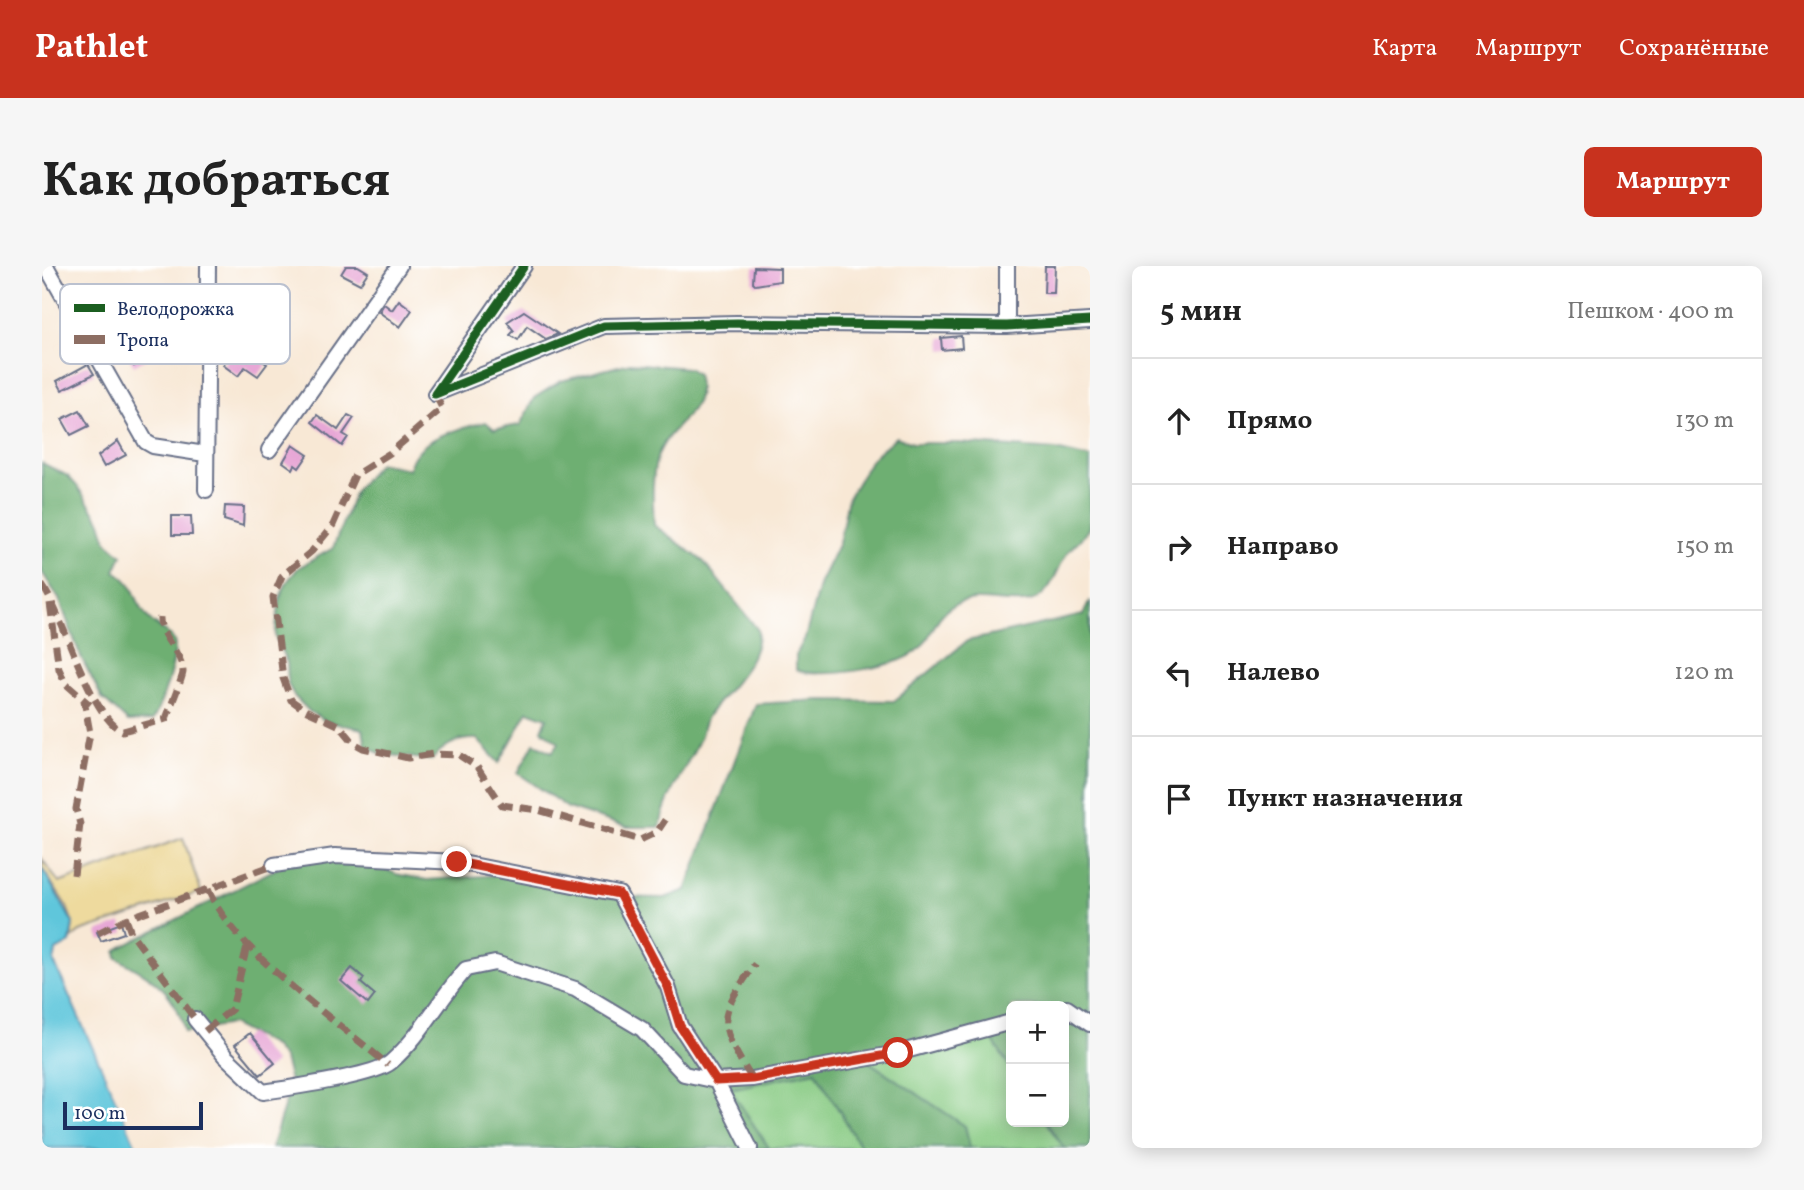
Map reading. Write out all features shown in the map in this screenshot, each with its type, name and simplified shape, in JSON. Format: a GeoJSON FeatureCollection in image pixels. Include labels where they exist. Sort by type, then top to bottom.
{"type":"FeatureCollection","features":[{"type":"Feature","properties":{"kind":"street"},"geometry":{"type":"LineString","coordinates":[[46,266],[60,291]]}},
{"type":"Feature","properties":{"kind":"street"},"geometry":{"type":"LineString","coordinates":[[208,266],[208,284]]}},
{"type":"Feature","properties":{"kind":"street"},"geometry":{"type":"LineString","coordinates":[[269,450],[399,266]]}},
{"type":"Feature","properties":{"kind":"street"},"geometry":{"type":"LineString","coordinates":[[524,266],[435,394],[604,326],[737,323],[1007,326],[1090,321]]}},
{"type":"Feature","properties":{"kind":"street"},"geometry":{"type":"LineString","coordinates":[[1007,266],[1007,326]]}},
{"type":"Feature","properties":{"kind":"street"},"geometry":{"type":"LineString","coordinates":[[102,364],[146,442],[153,446],[205,454]]}},
{"type":"Feature","properties":{"kind":"street"},"geometry":{"type":"LineString","coordinates":[[206,364],[206,490]]}},
{"type":"Feature","properties":{"kind":"street"},"geometry":{"type":"LineString","coordinates":[[274,866],[335,856],[457,862],[619,894],[668,987],[680,1026],[716,1081],[750,1148]]}},
{"type":"Feature","properties":{"kind":"street"},"geometry":{"type":"LineString","coordinates":[[195,1019],[225,1056],[263,1092],[328,1081],[388,1065],[420,1030],[466,969],[495,963],[575,989],[642,1029],[684,1074],[716,1081],[752,1079],[898,1053],[1006,1023]]}},
{"type":"Feature","properties":{"kind":"street"},"geometry":{"type":"LineString","coordinates":[[1069,1009],[1090,1024]]}},
{"type":"Feature","properties":{"kind":"green space"},"geometry":{"type":"Polygon","coordinates":[[[630,363],[688,368],[697,374],[697,399],[686,418],[663,445],[657,458],[653,483],[654,525],[703,561],[758,630],[753,655],[706,720],[700,738],[667,803],[660,827],[627,827],[568,808],[518,773],[534,743],[552,752],[559,743],[542,730],[547,718],[528,711],[499,763],[477,739],[452,743],[432,760],[382,754],[366,747],[363,729],[328,722],[310,712],[294,696],[288,684],[287,663],[275,636],[280,597],[298,568],[333,548],[356,489],[379,463],[409,469],[420,449],[440,436],[486,422],[494,429],[520,425],[534,398],[561,381],[630,363]]]}},
{"type":"Feature","properties":{"kind":"green space"},"geometry":{"type":"Polygon","coordinates":[[[896,437],[913,443],[959,443],[1056,450],[1090,458],[1089,527],[1068,552],[1049,587],[1037,598],[1020,602],[970,601],[951,607],[916,652],[892,663],[839,672],[796,670],[796,655],[805,638],[820,582],[839,543],[848,498],[872,458],[896,437]]]}},
{"type":"Feature","properties":{"kind":"green space"},"geometry":{"type":"Polygon","coordinates":[[[42,463],[68,476],[77,486],[101,522],[107,542],[122,555],[115,571],[131,586],[148,618],[173,639],[175,645],[172,667],[152,721],[128,722],[102,698],[81,657],[59,599],[42,572],[42,463]]]}},
{"type":"Feature","properties":{"kind":"green space"},"geometry":{"type":"Polygon","coordinates":[[[1090,600],[1090,1148],[1064,1148],[1049,1127],[1069,1127],[1069,1001],[1006,1001],[1006,1061],[985,1029],[864,1052],[862,1057],[965,1126],[970,1148],[861,1148],[816,1071],[730,1089],[769,1148],[271,1148],[291,1085],[284,1059],[272,1045],[231,1024],[185,1032],[181,1017],[169,995],[152,979],[117,958],[116,952],[120,948],[311,851],[347,852],[396,874],[427,880],[541,872],[563,874],[609,897],[665,898],[686,890],[756,704],[820,700],[894,701],[967,641],[1083,615],[1090,600]]]}},
{"type":"Feature","properties":{"kind":"green space"},"geometry":{"type":"Polygon","coordinates":[[[985,1029],[1006,1061],[1006,1127],[1049,1127],[1064,1148],[970,1148],[965,1126],[862,1057],[864,1052],[985,1029]]]}},
{"type":"Feature","properties":{"kind":"green space"},"geometry":{"type":"Polygon","coordinates":[[[816,1071],[861,1148],[769,1148],[729,1088],[816,1071]]]}},
{"type":"Feature","properties":{"kind":"sand"},"geometry":{"type":"Polygon","coordinates":[[[183,838],[201,892],[80,932],[71,939],[73,923],[67,907],[42,868],[42,859],[59,883],[183,838]]]}},
{"type":"Feature","properties":{"kind":"water"},"geometry":{"type":"Polygon","coordinates":[[[42,868],[73,923],[70,943],[56,951],[54,962],[138,1148],[42,1148],[42,868]]]}},
{"type":"Feature","properties":{"kind":"pier"},"geometry":{"type":"Polygon","coordinates":[[[57,960],[142,1148],[138,1148],[57,960]]]}},
{"type":"Feature","properties":{"kind":"building"},"geometry":{"type":"Polygon","coordinates":[[[346,266],[358,266],[368,272],[360,284],[341,274],[346,266]]]}},
{"type":"Feature","properties":{"kind":"building"},"geometry":{"type":"Polygon","coordinates":[[[1045,266],[1055,266],[1054,293],[1044,293],[1045,266]]]}},
{"type":"Feature","properties":{"kind":"building"},"geometry":{"type":"Polygon","coordinates":[[[754,267],[780,268],[780,281],[756,285],[753,282],[754,267]]]}},
{"type":"Feature","properties":{"kind":"building"},"geometry":{"type":"Polygon","coordinates":[[[399,300],[412,310],[400,327],[379,312],[384,304],[392,310],[399,300]]]}},
{"type":"Feature","properties":{"kind":"building"},"geometry":{"type":"Polygon","coordinates":[[[524,311],[558,334],[546,339],[527,326],[518,340],[510,335],[514,331],[507,322],[524,311]]]}},
{"type":"Feature","properties":{"kind":"building"},"geometry":{"type":"Polygon","coordinates":[[[961,336],[962,348],[942,350],[941,338],[961,336]]]}},
{"type":"Feature","properties":{"kind":"building"},"geometry":{"type":"Polygon","coordinates":[[[88,364],[94,374],[62,390],[57,381],[88,364]]]}},
{"type":"Feature","properties":{"kind":"building"},"geometry":{"type":"Polygon","coordinates":[[[267,364],[258,376],[245,367],[238,376],[223,365],[267,364]]]}},
{"type":"Feature","properties":{"kind":"building"},"geometry":{"type":"Polygon","coordinates":[[[80,410],[89,426],[71,435],[62,419],[80,410]]]}},
{"type":"Feature","properties":{"kind":"building"},"geometry":{"type":"Polygon","coordinates":[[[317,415],[338,430],[348,415],[354,418],[343,434],[348,437],[342,446],[312,422],[317,415]]]}},
{"type":"Feature","properties":{"kind":"building"},"geometry":{"type":"Polygon","coordinates":[[[118,441],[126,455],[104,467],[98,456],[118,441]]]}},
{"type":"Feature","properties":{"kind":"building"},"geometry":{"type":"Polygon","coordinates":[[[293,445],[308,455],[299,468],[295,465],[293,469],[283,462],[293,445]]]}},
{"type":"Feature","properties":{"kind":"building"},"geometry":{"type":"Polygon","coordinates":[[[225,506],[244,507],[243,526],[224,520],[225,506]]]}},
{"type":"Feature","properties":{"kind":"building"},"geometry":{"type":"Polygon","coordinates":[[[172,516],[191,516],[192,535],[172,535],[172,516]]]}},
{"type":"Feature","properties":{"kind":"building"},"geometry":{"type":"Polygon","coordinates":[[[121,923],[124,933],[101,941],[97,932],[121,923]]]}},
{"type":"Feature","properties":{"kind":"building"},"geometry":{"type":"Polygon","coordinates":[[[352,968],[364,978],[361,983],[375,995],[368,1004],[341,981],[352,968]]]}},
{"type":"Feature","properties":{"kind":"building"},"geometry":{"type":"Polygon","coordinates":[[[250,1033],[275,1063],[260,1075],[235,1045],[250,1033]]]}},
{"type":"Feature","properties":{"kind":"marked path"},"geometry":{"type":"LineString","coordinates":[[435,394],[442,408],[390,453],[355,475],[333,525],[312,551],[282,576],[273,597],[283,678],[291,700],[305,710],[340,726],[354,743],[363,748],[408,758],[434,754],[459,755],[477,767],[502,805],[538,810],[640,840],[657,832],[665,820]]}},
{"type":"Feature","properties":{"kind":"marked path"},"geometry":{"type":"LineString","coordinates":[[42,585],[100,708],[111,723],[123,731],[166,719],[181,680],[182,664],[163,632],[160,617]]}},
{"type":"Feature","properties":{"kind":"marked path"},"geometry":{"type":"LineString","coordinates":[[50,603],[59,669],[66,684],[90,705]]}},
{"type":"Feature","properties":{"kind":"marked path"},"geometry":{"type":"LineString","coordinates":[[74,875],[80,824],[76,809],[90,733],[84,700]]}},
{"type":"Feature","properties":{"kind":"marked path"},"geometry":{"type":"LineString","coordinates":[[98,933],[126,919],[274,865]]}},
{"type":"Feature","properties":{"kind":"marked path"},"geometry":{"type":"LineString","coordinates":[[208,889],[220,912],[262,959],[388,1065]]}},
{"type":"Feature","properties":{"kind":"marked path"},"geometry":{"type":"LineString","coordinates":[[126,919],[131,933],[195,1019]]}},
{"type":"Feature","properties":{"kind":"marked path"},"geometry":{"type":"LineString","coordinates":[[205,1031],[232,1009],[247,946]]}},
{"type":"Feature","properties":{"kind":"marked path"},"geometry":{"type":"LineString","coordinates":[[752,1079],[732,1045],[726,1021],[733,997],[755,964]]}},
{"type":"Feature","properties":{"kind":"cycle path"},"geometry":{"type":"LineString","coordinates":[[524,266],[435,394],[604,326],[737,323],[1007,326],[1090,321]]}},
{"type":"Feature","properties":{"kind":"route"},"geometry":{"type":"LineString","coordinates":[[457,862],[619,894],[668,987],[680,1026],[716,1081],[752,1079],[898,1053]]}}]}
